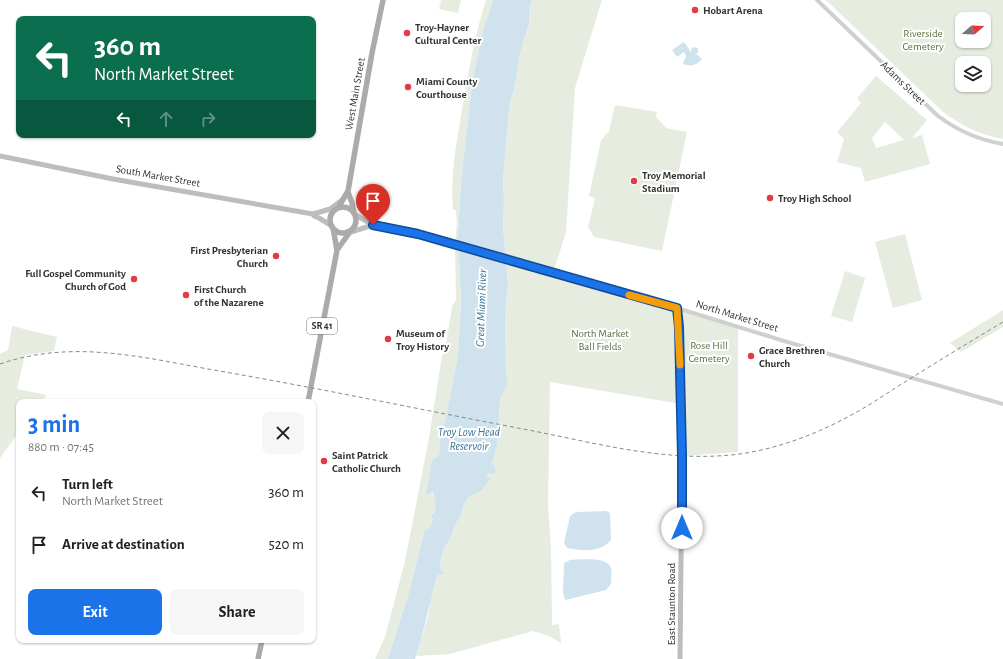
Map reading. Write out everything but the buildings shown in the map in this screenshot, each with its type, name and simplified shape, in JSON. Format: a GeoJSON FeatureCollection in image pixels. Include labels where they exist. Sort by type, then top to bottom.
{"type":"FeatureCollection","features":[{"type":"Feature","properties":{"kind":"main road","name":"West Main Street"},"geometry":{"type":"LineString","coordinates":[[348,192],[372,53],[383,0]]}},
{"type":"Feature","properties":{"kind":"main road","name":"South Market Street"},"geometry":{"type":"LineString","coordinates":[[0,156],[113,179],[313,214]]}},
{"type":"Feature","properties":{"kind":"main road"},"geometry":{"type":"LineString","coordinates":[[337,250],[330,218],[348,192]]}},
{"type":"Feature","properties":{"kind":"main road"},"geometry":{"type":"LineString","coordinates":[[337,250],[351,232],[356,222],[355,213],[348,192]]}},
{"type":"Feature","properties":{"kind":"main road"},"geometry":{"type":"LineString","coordinates":[[326,211],[344,197]]}},
{"type":"Feature","properties":{"kind":"main road"},"geometry":{"type":"LineString","coordinates":[[313,214],[345,207],[373,225]]}},
{"type":"Feature","properties":{"kind":"main road"},"geometry":{"type":"LineString","coordinates":[[313,214],[340,233],[351,232],[373,225]]}},
{"type":"Feature","properties":{"kind":"main road","name":"North Market Street"},"geometry":{"type":"LineString","coordinates":[[373,225],[418,234],[677,308]]}},
{"type":"Feature","properties":{"kind":"main road","name":"SR 41"},"geometry":{"type":"LineString","coordinates":[[309,399],[337,250]]}},
{"type":"Feature","properties":{"kind":"main road","name":"East Staunton Road"},"geometry":{"type":"LineString","coordinates":[[677,308],[679,327],[682,456],[680,659]]}},
{"type":"Feature","properties":{"kind":"main road"},"geometry":{"type":"LineString","coordinates":[[258,659],[261,643]]}},
{"type":"Feature","properties":{"kind":"street","name":"Adams Street"},"geometry":{"type":"LineString","coordinates":[[817,0],[841,21],[938,116],[969,134],[986,141],[1003,144]]}},
{"type":"Feature","properties":{"kind":"street","name":"North Market Street"},"geometry":{"type":"LineString","coordinates":[[677,308],[784,341],[1003,404]]}},
{"type":"Feature","properties":{"kind":"green space"},"geometry":{"type":"Polygon","coordinates":[[[441,0],[461,0],[458,13],[439,9],[441,0]]]}},
{"type":"Feature","properties":{"kind":"green space"},"geometry":{"type":"Polygon","coordinates":[[[486,0],[493,0],[484,27],[473,77],[461,181],[458,237],[461,301],[458,356],[445,422],[441,429],[439,455],[431,492],[435,500],[435,510],[430,528],[425,529],[409,592],[388,659],[375,659],[385,637],[405,561],[429,438],[442,356],[445,351],[452,307],[456,300],[455,245],[457,223],[456,210],[453,210],[453,170],[458,131],[470,65],[486,0]]]}},
{"type":"Feature","properties":{"kind":"green space"},"geometry":{"type":"Polygon","coordinates":[[[532,0],[602,0],[575,88],[566,232],[553,273],[738,327],[738,452],[682,456],[681,404],[550,382],[548,505],[551,548],[552,625],[559,624],[561,643],[549,636],[533,631],[450,654],[416,656],[428,616],[431,597],[437,576],[441,575],[440,562],[444,549],[452,535],[465,502],[470,496],[481,491],[488,478],[487,477],[497,445],[500,400],[508,384],[506,373],[505,311],[508,285],[503,227],[503,181],[509,109],[520,54],[529,23],[529,9],[532,0]]]}},
{"type":"Feature","properties":{"kind":"green space","name":"Riverside Cemetery"},"geometry":{"type":"Polygon","coordinates":[[[826,0],[1003,0],[1003,139],[986,135],[956,121],[942,111],[826,0]]]}},
{"type":"Feature","properties":{"kind":"green space"},"geometry":{"type":"Polygon","coordinates":[[[876,76],[927,120],[912,138],[922,135],[930,164],[865,182],[861,168],[837,162],[844,139],[837,132],[861,103],[857,98],[876,76]],[[885,122],[872,138],[876,148],[904,140],[885,122]]]}},
{"type":"Feature","properties":{"kind":"green space","name":"Troy Memorial Stadium"},"geometry":{"type":"Polygon","coordinates":[[[615,105],[657,112],[656,117],[666,128],[687,132],[662,251],[594,237],[588,227],[595,198],[589,196],[601,140],[609,131],[615,105]]]}},
{"type":"Feature","properties":{"kind":"green space"},"geometry":{"type":"Polygon","coordinates":[[[905,234],[922,300],[893,308],[875,242],[905,234]]]}},
{"type":"Feature","properties":{"kind":"green space"},"geometry":{"type":"Polygon","coordinates":[[[845,271],[865,278],[852,322],[831,316],[845,271]]]}},
{"type":"Feature","properties":{"kind":"green space"},"geometry":{"type":"Polygon","coordinates":[[[1003,310],[1003,327],[961,352],[950,343],[1003,310]]]}},
{"type":"Feature","properties":{"kind":"green space"},"geometry":{"type":"Polygon","coordinates":[[[12,326],[57,337],[54,351],[25,355],[17,389],[47,395],[44,399],[16,399],[16,436],[0,458],[0,354],[8,350],[12,326]]]}},
{"type":"Feature","properties":{"kind":"water","name":"Troy Low Head Reservoir"},"geometry":{"type":"Polygon","coordinates":[[[493,0],[532,0],[529,9],[529,23],[520,54],[509,109],[503,181],[503,227],[508,285],[505,311],[506,373],[508,384],[500,400],[497,445],[492,464],[494,465],[496,471],[493,474],[488,473],[487,477],[491,478],[481,491],[470,496],[465,502],[452,535],[444,549],[440,562],[441,571],[443,574],[437,576],[415,659],[388,659],[409,592],[425,529],[430,528],[433,519],[431,515],[434,514],[435,509],[433,493],[431,492],[428,495],[426,494],[432,461],[439,455],[441,428],[445,422],[458,356],[461,301],[458,237],[461,181],[473,77],[484,27],[493,0]]]}},
{"type":"Feature","properties":{"kind":"water"},"geometry":{"type":"Polygon","coordinates":[[[684,42],[691,52],[692,47],[698,48],[698,53],[696,54],[702,59],[698,63],[694,65],[683,64],[686,56],[684,52],[677,57],[672,50],[684,42]]]}},
{"type":"Feature","properties":{"kind":"water"},"geometry":{"type":"Polygon","coordinates":[[[606,511],[610,513],[611,540],[607,544],[590,550],[567,548],[564,543],[570,516],[576,512],[606,511]]]}},
{"type":"Feature","properties":{"kind":"water"},"geometry":{"type":"Polygon","coordinates":[[[570,560],[599,560],[608,564],[611,568],[611,584],[606,590],[565,600],[563,592],[564,563],[570,560]]]}},
{"type":"Feature","properties":{"kind":"railway"},"geometry":{"type":"LineString","coordinates":[[0,364],[26,357],[52,353],[78,352],[129,355],[287,383],[637,451],[666,455],[723,456],[765,449],[805,437],[830,426],[870,404],[1003,322]]}},
{"type":"Feature","properties":{"kind":"slow traffic"},"geometry":{"type":"LineString","coordinates":[[629,295],[677,308],[680,365]]}},
{"type":"Feature","properties":{"kind":"place","name":"Hobart Arena"},"geometry":{"type":"Point","coordinates":[695,10]}},
{"type":"Feature","properties":{"kind":"place","name":"Troy-Hayner Cultural Center"},"geometry":{"type":"Point","coordinates":[407,33]}},
{"type":"Feature","properties":{"kind":"place","name":"Miami County Courthouse"},"geometry":{"type":"Point","coordinates":[408,87]}},
{"type":"Feature","properties":{"kind":"place","name":"Troy Memorial Stadium"},"geometry":{"type":"Point","coordinates":[634,181]}},
{"type":"Feature","properties":{"kind":"place","name":"Troy High School"},"geometry":{"type":"Point","coordinates":[770,198]}},
{"type":"Feature","properties":{"kind":"place","name":"First Presbyterian Church"},"geometry":{"type":"Point","coordinates":[276,256]}},
{"type":"Feature","properties":{"kind":"place","name":"Full Gospel Community Church of God"},"geometry":{"type":"Point","coordinates":[134,279]}},
{"type":"Feature","properties":{"kind":"place","name":"First Church of the Nazarene"},"geometry":{"type":"Point","coordinates":[186,295]}},
{"type":"Feature","properties":{"kind":"place","name":"Museum of Troy History"},"geometry":{"type":"Point","coordinates":[388,339]}},
{"type":"Feature","properties":{"kind":"place","name":"Grace Brethren Church"},"geometry":{"type":"Point","coordinates":[751,356]}},
{"type":"Feature","properties":{"kind":"place","name":"Saint Patrick Catholic Church"},"geometry":{"type":"Point","coordinates":[324,461]}},
{"type":"Feature","properties":{"kind":"route"},"geometry":{"type":"LineString","coordinates":[[373,225],[418,234],[677,308],[679,327],[681,404],[682,528]]}},
{"type":"Feature","properties":{"kind":"water label","name":"Great Miami River"},"geometry":{"type":"Point","coordinates":[481,308]}},
{"type":"Feature","properties":{"kind":"park label","name":"North Market Ball Fields"},"geometry":{"type":"Point","coordinates":[600,339]}},
{"type":"Feature","properties":{"kind":"park label","name":"Rose Hill Cemetery"},"geometry":{"type":"Point","coordinates":[709,351]}}]}
